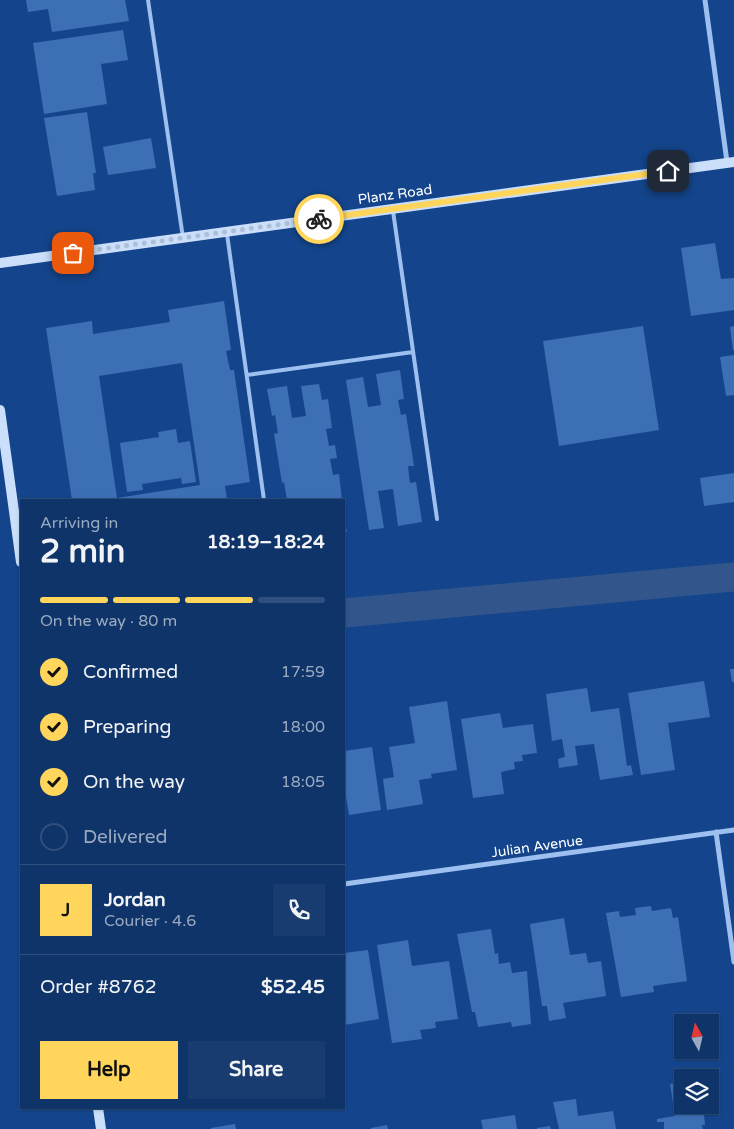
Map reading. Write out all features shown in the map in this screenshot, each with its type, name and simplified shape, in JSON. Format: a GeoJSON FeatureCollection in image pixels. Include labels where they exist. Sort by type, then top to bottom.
{"type":"FeatureCollection","features":[{"type":"Feature","properties":{"kind":"street"},"geometry":{"type":"LineString","coordinates":[[705,0],[731,162]]}},
{"type":"Feature","properties":{"kind":"street","name":"Planz Road"},"geometry":{"type":"LineString","coordinates":[[0,263],[731,162]]}},
{"type":"Feature","properties":{"kind":"street"},"geometry":{"type":"LineString","coordinates":[[0,410],[20,555]]}},
{"type":"Feature","properties":{"kind":"street","name":"Julian Avenue"},"geometry":{"type":"LineString","coordinates":[[345,884],[734,830]]}},
{"type":"Feature","properties":{"kind":"street"},"geometry":{"type":"LineString","coordinates":[[716,832],[734,962]]}},
{"type":"Feature","properties":{"kind":"street"},"geometry":{"type":"LineString","coordinates":[[98,1109],[101,1129]]}},
{"type":"Feature","properties":{"kind":"lane"},"geometry":{"type":"LineString","coordinates":[[148,0],[183,238]]}},
{"type":"Feature","properties":{"kind":"lane"},"geometry":{"type":"LineString","coordinates":[[392,209],[437,519]]}},
{"type":"Feature","properties":{"kind":"lane"},"geometry":{"type":"LineString","coordinates":[[227,231],[264,499]]}},
{"type":"Feature","properties":{"kind":"lane"},"geometry":{"type":"LineString","coordinates":[[247,375],[413,352]]}},
{"type":"Feature","properties":{"kind":"building"},"geometry":{"type":"Polygon","coordinates":[[[26,0],[125,0],[129,21],[52,32],[48,9],[28,12],[26,0]]]}},
{"type":"Feature","properties":{"kind":"building"},"geometry":{"type":"Polygon","coordinates":[[[123,30],[128,60],[101,64],[107,104],[44,114],[33,43],[123,30]]]}},
{"type":"Feature","properties":{"kind":"building"},"geometry":{"type":"Polygon","coordinates":[[[87,112],[96,173],[93,173],[95,190],[57,196],[44,118],[87,112]]]}},
{"type":"Feature","properties":{"kind":"building"},"geometry":{"type":"Polygon","coordinates":[[[151,138],[156,168],[108,175],[103,147],[151,138]]]}},
{"type":"Feature","properties":{"kind":"building"},"geometry":{"type":"Polygon","coordinates":[[[715,243],[721,279],[734,278],[734,310],[691,316],[681,248],[715,243]]]}},
{"type":"Feature","properties":{"kind":"building"},"geometry":{"type":"Polygon","coordinates":[[[224,301],[231,350],[226,351],[230,370],[234,370],[250,482],[225,486],[227,499],[72,499],[46,328],[92,321],[93,334],[170,322],[168,310],[224,301]],[[182,363],[99,376],[117,498],[200,485],[182,363]]]}},
{"type":"Feature","properties":{"kind":"building"},"geometry":{"type":"Polygon","coordinates":[[[643,326],[659,430],[559,446],[543,341],[643,326]]]}},
{"type":"Feature","properties":{"kind":"building"},"geometry":{"type":"Polygon","coordinates":[[[734,326],[734,350],[733,350],[730,327],[734,326]]]}},
{"type":"Feature","properties":{"kind":"building"},"geometry":{"type":"Polygon","coordinates":[[[734,355],[734,395],[726,396],[720,357],[734,355]]]}},
{"type":"Feature","properties":{"kind":"building"},"geometry":{"type":"Polygon","coordinates":[[[400,370],[404,399],[398,400],[401,415],[406,414],[414,466],[408,466],[410,483],[416,482],[422,522],[398,526],[393,489],[378,491],[384,528],[369,530],[346,380],[363,377],[368,407],[381,405],[376,374],[400,370]]]}},
{"type":"Feature","properties":{"kind":"building"},"geometry":{"type":"Polygon","coordinates":[[[319,384],[322,400],[328,399],[332,428],[326,429],[329,446],[335,445],[337,458],[330,459],[333,475],[339,474],[342,499],[287,499],[284,482],[282,483],[274,434],[278,433],[275,415],[272,416],[267,389],[287,386],[292,418],[306,416],[301,386],[319,384]]]}},
{"type":"Feature","properties":{"kind":"building"},"geometry":{"type":"Polygon","coordinates":[[[176,429],[178,443],[190,441],[196,482],[182,484],[181,478],[142,484],[143,490],[127,492],[120,443],[159,437],[158,432],[176,429]]]}},
{"type":"Feature","properties":{"kind":"building"},"geometry":{"type":"Polygon","coordinates":[[[734,473],[734,502],[704,506],[700,478],[734,473]]]}},
{"type":"Feature","properties":{"kind":"building"},"geometry":{"type":"Polygon","coordinates":[[[730,669],[734,669],[734,682],[732,682],[730,669]]]}},
{"type":"Feature","properties":{"kind":"building"},"geometry":{"type":"Polygon","coordinates":[[[704,681],[710,717],[668,723],[675,770],[641,775],[628,693],[704,681]]]}},
{"type":"Feature","properties":{"kind":"building"},"geometry":{"type":"Polygon","coordinates":[[[587,688],[591,712],[619,708],[627,766],[631,765],[633,775],[600,780],[594,744],[575,746],[578,765],[559,768],[558,759],[565,757],[562,739],[552,741],[546,694],[587,688]]]}},
{"type":"Feature","properties":{"kind":"building"},"geometry":{"type":"Polygon","coordinates":[[[447,701],[457,770],[431,774],[432,778],[419,780],[423,804],[387,810],[383,779],[394,777],[389,747],[415,743],[409,707],[447,701]]]}},
{"type":"Feature","properties":{"kind":"building"},"geometry":{"type":"Polygon","coordinates":[[[500,713],[503,728],[533,724],[537,753],[522,755],[523,761],[514,762],[515,769],[501,772],[504,794],[473,798],[461,719],[500,713]]]}},
{"type":"Feature","properties":{"kind":"building"},"geometry":{"type":"Polygon","coordinates":[[[372,747],[381,810],[349,815],[345,791],[345,751],[372,747]]]}},
{"type":"Feature","properties":{"kind":"building"},"geometry":{"type":"Polygon","coordinates":[[[651,906],[652,911],[671,908],[673,918],[678,917],[687,981],[653,986],[654,992],[621,997],[606,913],[619,911],[620,917],[636,915],[635,908],[651,906]]]}},
{"type":"Feature","properties":{"kind":"building"},"geometry":{"type":"Polygon","coordinates":[[[564,918],[570,955],[586,953],[588,963],[601,961],[606,996],[563,1003],[566,1018],[549,1021],[547,1006],[542,1006],[530,924],[564,918]]]}},
{"type":"Feature","properties":{"kind":"building"},"geometry":{"type":"Polygon","coordinates":[[[491,929],[495,954],[498,953],[499,964],[510,962],[512,973],[527,971],[531,1024],[512,1027],[511,1022],[478,1027],[475,1012],[472,1012],[457,934],[491,929]]]}},
{"type":"Feature","properties":{"kind":"building"},"geometry":{"type":"Polygon","coordinates":[[[408,940],[412,966],[449,961],[458,1019],[435,1022],[436,1028],[420,1030],[422,1039],[392,1043],[377,945],[408,940]]]}},
{"type":"Feature","properties":{"kind":"building"},"geometry":{"type":"Polygon","coordinates":[[[368,950],[379,1019],[345,1025],[345,953],[368,950]]]}},
{"type":"Feature","properties":{"kind":"building"},"geometry":{"type":"Polygon","coordinates":[[[674,1083],[674,1110],[670,1084],[674,1083]]]}},
{"type":"Feature","properties":{"kind":"building"},"geometry":{"type":"Polygon","coordinates":[[[576,1099],[578,1116],[613,1111],[616,1129],[559,1129],[553,1102],[576,1099]]]}},
{"type":"Feature","properties":{"kind":"building"},"geometry":{"type":"Polygon","coordinates":[[[675,1114],[704,1114],[705,1125],[702,1125],[703,1129],[664,1129],[664,1122],[657,1122],[657,1119],[675,1116],[675,1114]]]}},
{"type":"Feature","properties":{"kind":"building"},"geometry":{"type":"Polygon","coordinates":[[[515,1115],[517,1129],[483,1129],[481,1120],[515,1115]]]}},
{"type":"Feature","properties":{"kind":"building"},"geometry":{"type":"Polygon","coordinates":[[[235,1124],[236,1129],[211,1129],[211,1128],[235,1124]]]}},
{"type":"Feature","properties":{"kind":"building"},"geometry":{"type":"Polygon","coordinates":[[[387,1125],[388,1129],[371,1129],[371,1128],[387,1125]]]}},
{"type":"Feature","properties":{"kind":"building"},"geometry":{"type":"Polygon","coordinates":[[[550,1126],[551,1129],[537,1129],[537,1128],[550,1126]]]}},
{"type":"Feature","properties":{"kind":"waterway"},"geometry":{"type":"LineString","coordinates":[[345,613],[734,577]]}},
{"type":"Feature","properties":{"kind":"way so far"},"geometry":{"type":"LineString","coordinates":[[73,253],[319,219]]}},
{"type":"Feature","properties":{"kind":"route"},"geometry":{"type":"LineString","coordinates":[[319,219],[668,171]]}}]}
